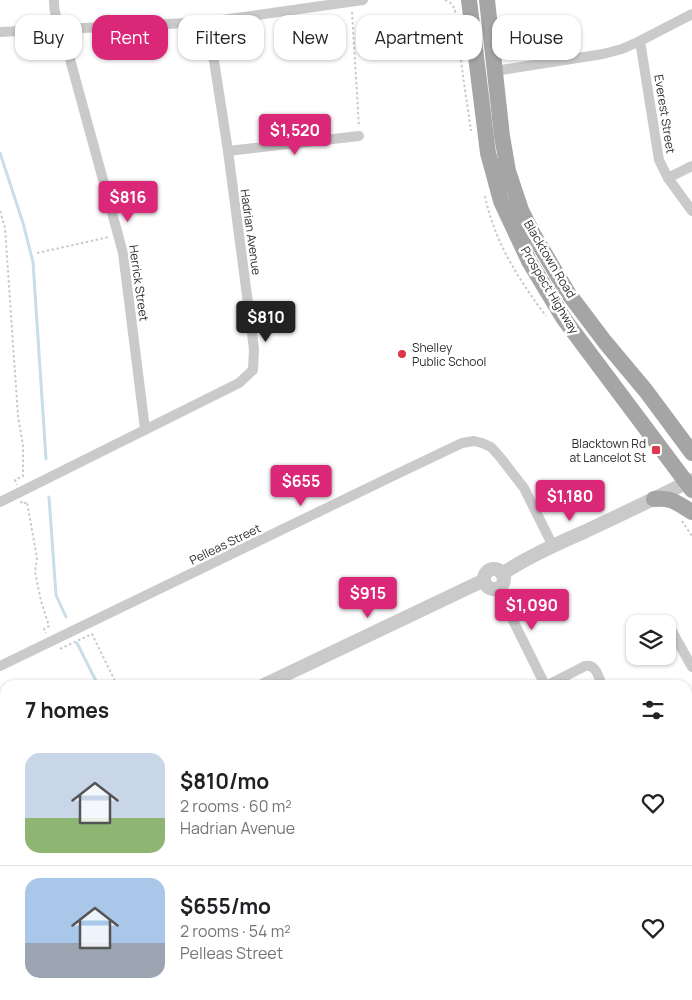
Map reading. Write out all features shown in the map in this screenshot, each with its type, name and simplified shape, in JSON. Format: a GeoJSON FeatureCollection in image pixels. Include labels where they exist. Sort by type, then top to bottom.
{"type":"FeatureCollection","features":[{"type":"Feature","properties":{"kind":"main road","name":"Prospect Highway"},"geometry":{"type":"LineString","coordinates":[[469,0],[488,153],[501,201],[529,261],[564,319],[690,484]]}},
{"type":"Feature","properties":{"kind":"main road","name":"Blacktown Road"},"geometry":{"type":"LineString","coordinates":[[487,0],[502,136],[508,171],[524,218],[568,293],[605,342],[646,391],[692,453]]}},
{"type":"Feature","properties":{"kind":"main road"},"geometry":{"type":"LineString","coordinates":[[654,499],[668,499],[678,503],[687,516]]}},
{"type":"Feature","properties":{"kind":"street","name":"Herrick Street"},"geometry":{"type":"LineString","coordinates":[[54,0],[56,15]]}},
{"type":"Feature","properties":{"kind":"street"},"geometry":{"type":"LineString","coordinates":[[254,15],[363,0]]}},
{"type":"Feature","properties":{"kind":"street"},"geometry":{"type":"LineString","coordinates":[[495,71],[603,54],[622,49],[640,42],[692,14]]}},
{"type":"Feature","properties":{"kind":"street"},"geometry":{"type":"LineString","coordinates":[[82,28],[178,23]]}},
{"type":"Feature","properties":{"kind":"street"},"geometry":{"type":"LineString","coordinates":[[0,32],[15,31]]}},
{"type":"Feature","properties":{"kind":"street","name":"Everest Street"},"geometry":{"type":"LineString","coordinates":[[640,42],[657,150],[662,168],[692,210]]}},
{"type":"Feature","properties":{"kind":"street","name":"Herrick Street"},"geometry":{"type":"LineString","coordinates":[[70,60],[123,253],[145,429]]}},
{"type":"Feature","properties":{"kind":"street","name":"Hadrian Avenue"},"geometry":{"type":"LineString","coordinates":[[0,502],[238,383],[252,370],[254,349],[214,60]]}},
{"type":"Feature","properties":{"kind":"street"},"geometry":{"type":"LineString","coordinates":[[228,151],[359,136]]}},
{"type":"Feature","properties":{"kind":"street"},"geometry":{"type":"LineString","coordinates":[[668,178],[692,166]]}},
{"type":"Feature","properties":{"kind":"street","name":"Pelleas Street"},"geometry":{"type":"LineString","coordinates":[[0,666],[462,443],[474,441],[491,447],[500,457],[524,488],[553,546]]}},
{"type":"Feature","properties":{"kind":"street"},"geometry":{"type":"LineString","coordinates":[[502,574],[513,566],[553,546],[690,484]]}},
{"type":"Feature","properties":{"kind":"street"},"geometry":{"type":"LineString","coordinates":[[492,570],[499,571],[503,577],[502,584],[497,588],[491,588],[484,581],[486,574],[492,570]]}},
{"type":"Feature","properties":{"kind":"street"},"geometry":{"type":"LineString","coordinates":[[274,680],[484,581]]}},
{"type":"Feature","properties":{"kind":"street"},"geometry":{"type":"LineString","coordinates":[[497,588],[544,680]]}},
{"type":"Feature","properties":{"kind":"street"},"geometry":{"type":"LineString","coordinates":[[676,638],[692,667]]}},
{"type":"Feature","properties":{"kind":"street"},"geometry":{"type":"LineString","coordinates":[[557,680],[588,665],[596,670],[600,680]]}},
{"type":"Feature","properties":{"kind":"path"},"geometry":{"type":"LineString","coordinates":[[351,2],[359,136]]}},
{"type":"Feature","properties":{"kind":"path"},"geometry":{"type":"LineString","coordinates":[[0,211],[6,228],[18,416],[23,446],[23,476],[15,480]]}},
{"type":"Feature","properties":{"kind":"path"},"geometry":{"type":"LineString","coordinates":[[37,253],[118,235]]}},
{"type":"Feature","properties":{"kind":"path"},"geometry":{"type":"LineString","coordinates":[[22,504],[27,502],[37,558],[35,572],[49,626],[44,629]]}},
{"type":"Feature","properties":{"kind":"path"},"geometry":{"type":"LineString","coordinates":[[687,516],[692,536]]}},
{"type":"Feature","properties":{"kind":"path"},"geometry":{"type":"LineString","coordinates":[[56,651],[92,634],[115,680]]}},
{"type":"Feature","properties":{"kind":"waterway"},"geometry":{"type":"LineString","coordinates":[[0,153],[23,223],[33,262],[46,459]]}},
{"type":"Feature","properties":{"kind":"waterway"},"geometry":{"type":"LineString","coordinates":[[49,497],[56,595],[66,617]]}},
{"type":"Feature","properties":{"kind":"waterway"},"geometry":{"type":"LineString","coordinates":[[77,643],[96,680]]}},
{"type":"Feature","properties":{"kind":"place","name":"Shelley Public School"},"geometry":{"type":"Point","coordinates":[402,354]}},
{"type":"Feature","properties":{"kind":"place","name":"Blacktown Rd at Lancelot St"},"geometry":{"type":"Point","coordinates":[656,450]}}]}
